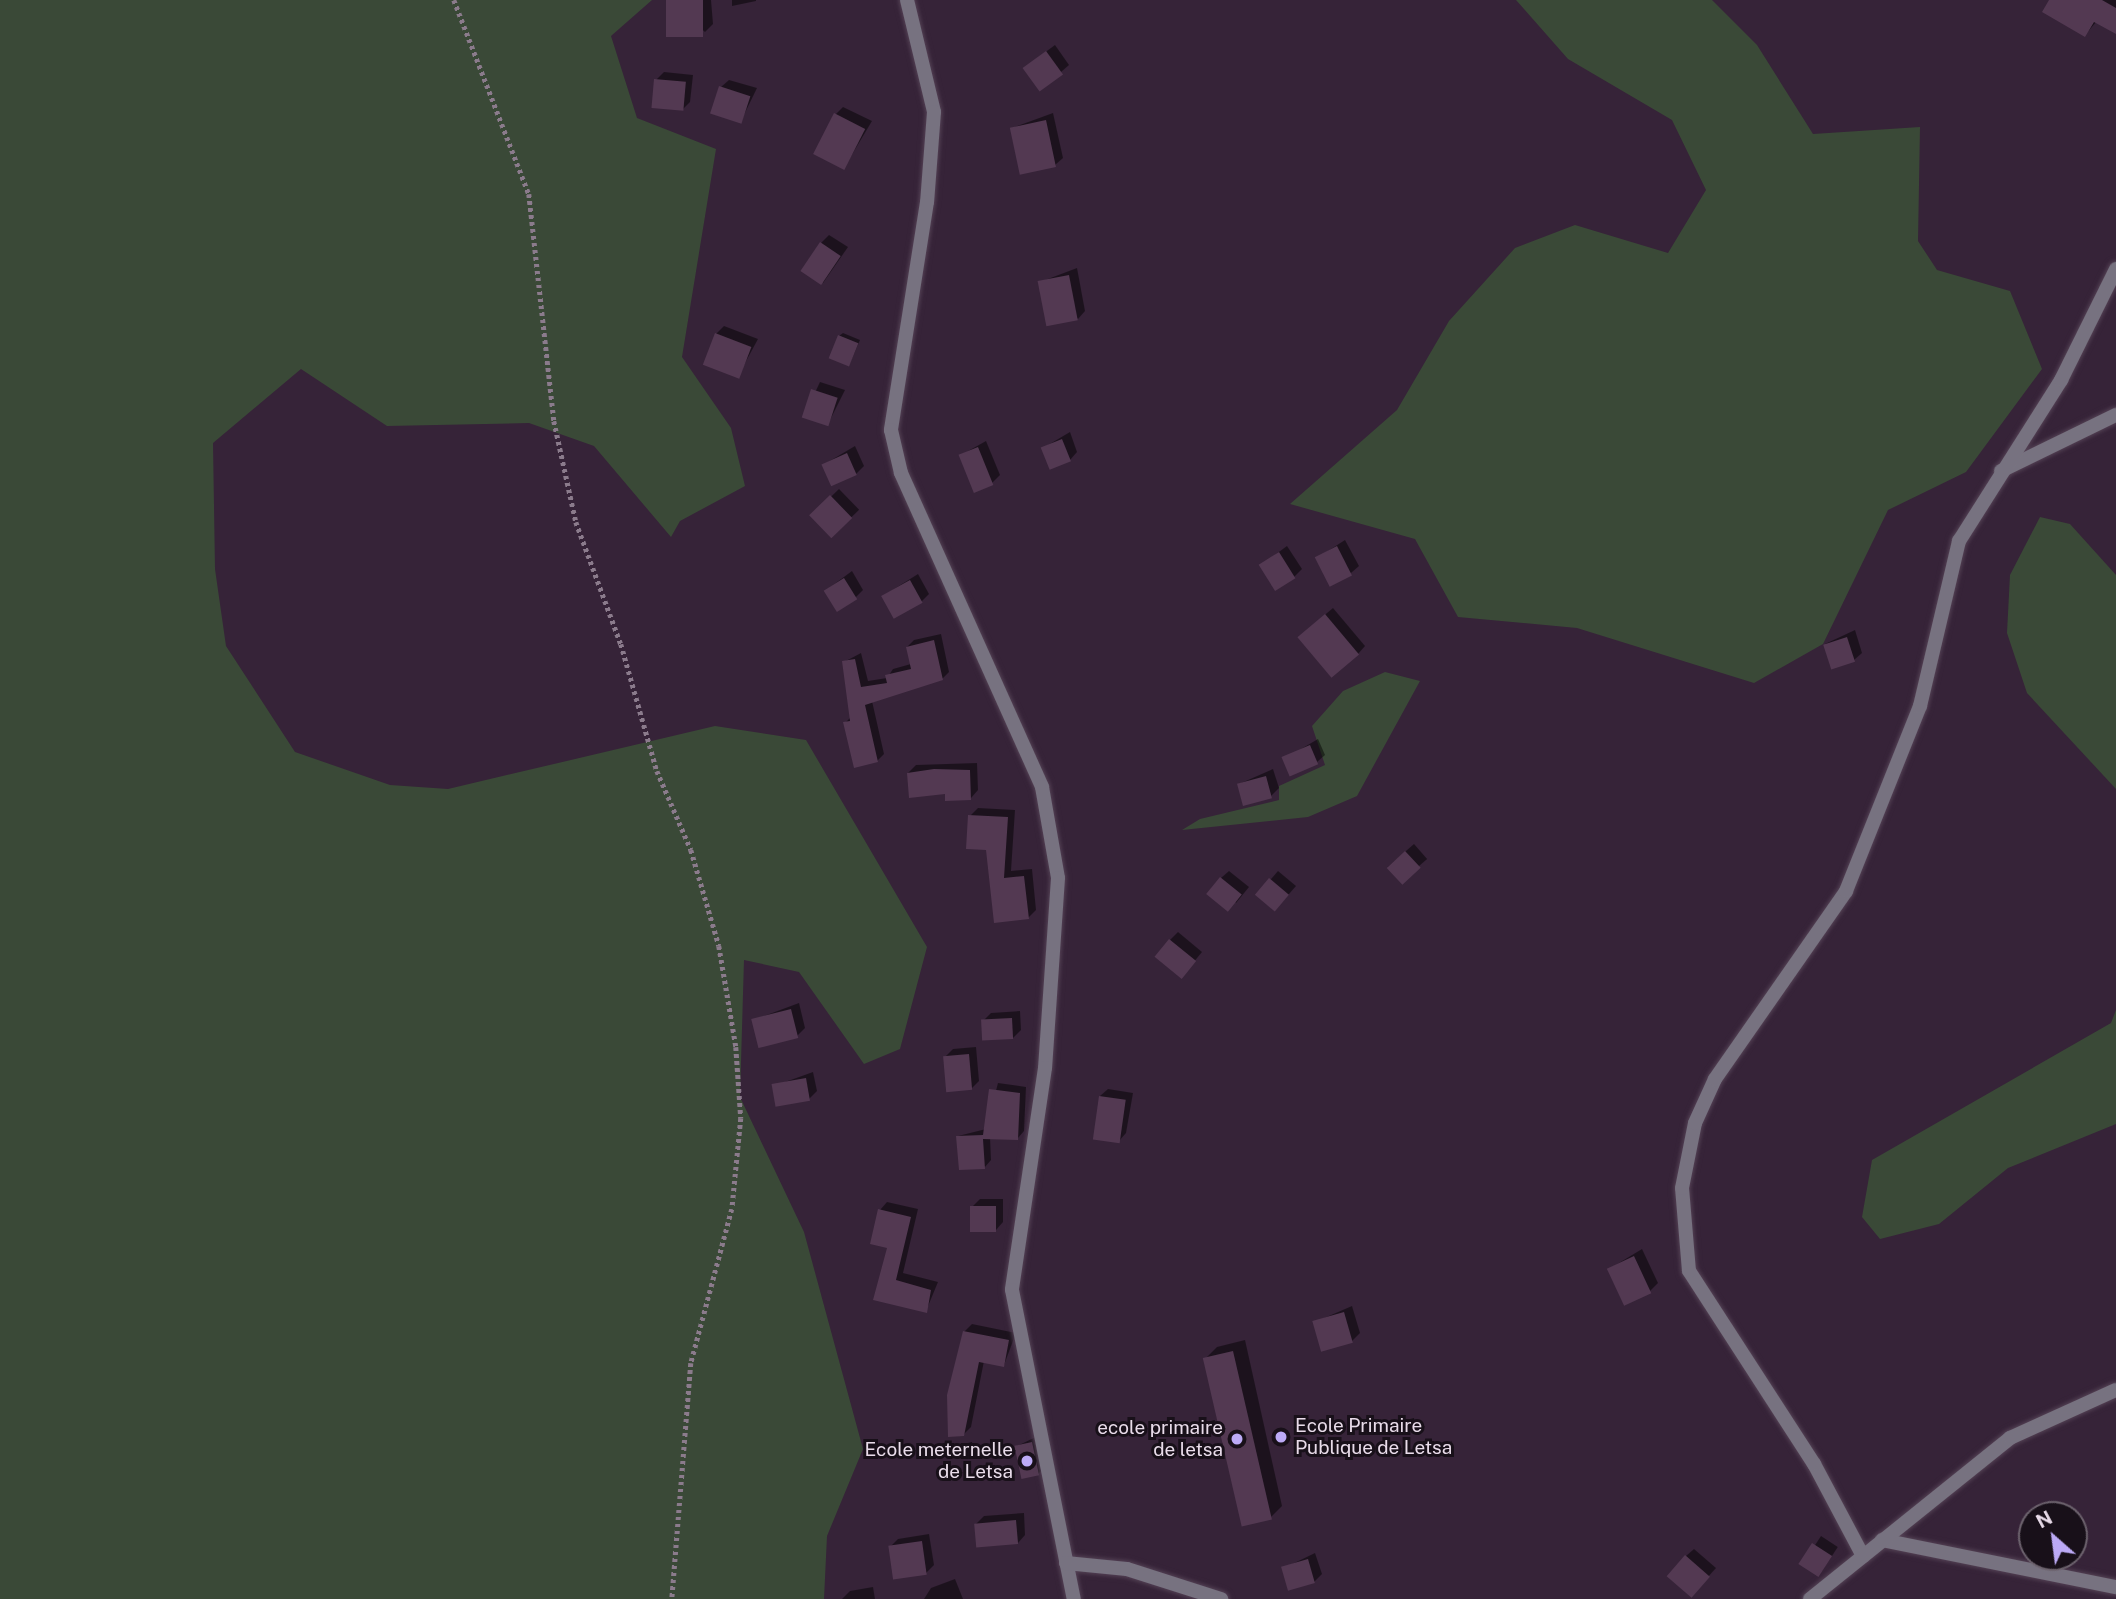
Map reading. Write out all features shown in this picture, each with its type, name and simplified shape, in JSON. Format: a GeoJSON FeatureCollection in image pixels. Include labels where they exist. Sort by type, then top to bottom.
{"type":"FeatureCollection","features":[{"type":"Feature","properties":{"kind":"street"},"geometry":{"type":"LineString","coordinates":[[907,0],[934,112],[927,202],[891,430],[901,473],[1042,787],[1058,878],[1045,1068],[1012,1290],[1074,1599]]}},
{"type":"Feature","properties":{"kind":"street"},"geometry":{"type":"LineString","coordinates":[[1863,1556],[1814,1464],[1689,1271],[1682,1188],[1695,1123],[1715,1079],[1846,891],[1920,706],[1947,572],[2001,471],[2061,380],[2116,269]]}},
{"type":"Feature","properties":{"kind":"street"},"geometry":{"type":"LineString","coordinates":[[2001,471],[2116,415]]}},
{"type":"Feature","properties":{"kind":"street"},"geometry":{"type":"LineString","coordinates":[[1810,1599],[2010,1438],[2116,1390]]}},
{"type":"Feature","properties":{"kind":"street"},"geometry":{"type":"LineString","coordinates":[[1882,1541],[2116,1587]]}},
{"type":"Feature","properties":{"kind":"street"},"geometry":{"type":"LineString","coordinates":[[1066,1563],[1127,1569],[1221,1599]]}},
{"type":"Feature","properties":{"kind":"path"},"geometry":{"type":"LineString","coordinates":[[454,0],[529,194],[554,421],[576,522],[621,644],[657,771],[691,850],[719,946],[736,1047],[741,1118],[732,1209],[691,1363],[672,1599]]}},
{"type":"Feature","properties":{"kind":"green space"},"geometry":{"type":"Polygon","coordinates":[[[0,0],[652,0],[611,36],[637,118],[716,149],[682,357],[731,428],[745,486],[680,521],[671,537],[594,446],[529,423],[387,426],[301,369],[213,443],[215,569],[226,646],[295,752],[390,785],[448,789],[715,726],[806,740],[927,947],[900,1049],[864,1064],[799,972],[744,960],[740,1097],[804,1232],[863,1449],[827,1536],[824,1599],[0,1599],[0,0]]]}},
{"type":"Feature","properties":{"kind":"green space"},"geometry":{"type":"Polygon","coordinates":[[[1516,0],[1712,0],[1757,45],[1813,134],[1920,127],[1918,241],[1937,270],[2010,291],[2042,369],[1966,472],[1888,510],[1823,644],[1754,683],[1577,628],[1458,617],[1415,539],[1290,504],[1397,410],[1449,321],[1515,248],[1575,225],[1668,253],[1706,190],[1672,120],[1568,59],[1516,0]]]}},
{"type":"Feature","properties":{"kind":"green space"},"geometry":{"type":"Polygon","coordinates":[[[2040,517],[2070,524],[2116,575],[2116,789],[2027,693],[2007,633],[2010,575],[2040,517]]]}},
{"type":"Feature","properties":{"kind":"green space"},"geometry":{"type":"Polygon","coordinates":[[[1385,672],[1420,681],[1357,796],[1308,817],[1182,830],[1200,819],[1279,800],[1279,786],[1325,765],[1312,726],[1343,691],[1385,672]]]}},
{"type":"Feature","properties":{"kind":"green space"},"geometry":{"type":"Polygon","coordinates":[[[2116,1010],[2116,1124],[2008,1168],[1939,1224],[1880,1239],[1862,1217],[1872,1160],[2111,1023],[2116,1010]]]}},
{"type":"Feature","properties":{"kind":"building"},"geometry":{"type":"Polygon","coordinates":[[[666,0],[703,0],[703,37],[666,37],[666,0]]]}},
{"type":"Feature","properties":{"kind":"building"},"geometry":{"type":"Polygon","coordinates":[[[2049,0],[2102,0],[2116,8],[2116,34],[2094,22],[2085,37],[2042,12],[2049,0]]]}},
{"type":"Feature","properties":{"kind":"building"},"geometry":{"type":"Polygon","coordinates":[[[1046,51],[1063,74],[1040,92],[1023,68],[1046,51]]]}},
{"type":"Feature","properties":{"kind":"building"},"geometry":{"type":"Polygon","coordinates":[[[654,79],[686,82],[683,111],[651,108],[654,79]]]}},
{"type":"Feature","properties":{"kind":"building"},"geometry":{"type":"Polygon","coordinates":[[[719,86],[750,96],[741,124],[710,114],[719,86]]]}},
{"type":"Feature","properties":{"kind":"building"},"geometry":{"type":"Polygon","coordinates":[[[834,113],[865,129],[844,170],[813,154],[834,113]]]}},
{"type":"Feature","properties":{"kind":"building"},"geometry":{"type":"Polygon","coordinates":[[[1046,120],[1056,167],[1020,175],[1010,128],[1046,120]]]}},
{"type":"Feature","properties":{"kind":"building"},"geometry":{"type":"Polygon","coordinates":[[[820,242],[841,256],[821,285],[800,271],[820,242]]]}},
{"type":"Feature","properties":{"kind":"building"},"geometry":{"type":"Polygon","coordinates":[[[1069,275],[1078,320],[1046,326],[1038,281],[1069,275]]]}},
{"type":"Feature","properties":{"kind":"building"},"geometry":{"type":"Polygon","coordinates":[[[715,333],[751,347],[739,379],[703,365],[715,333]]]}},
{"type":"Feature","properties":{"kind":"building"},"geometry":{"type":"Polygon","coordinates":[[[838,335],[858,343],[849,366],[829,358],[838,335]]]}},
{"type":"Feature","properties":{"kind":"building"},"geometry":{"type":"Polygon","coordinates":[[[811,389],[838,398],[828,426],[802,418],[811,389]]]}},
{"type":"Feature","properties":{"kind":"building"},"geometry":{"type":"Polygon","coordinates":[[[1062,439],[1071,461],[1050,470],[1041,448],[1062,439]]]}},
{"type":"Feature","properties":{"kind":"building"},"geometry":{"type":"Polygon","coordinates":[[[978,447],[993,485],[974,493],[959,455],[978,447]]]}},
{"type":"Feature","properties":{"kind":"building"},"geometry":{"type":"Polygon","coordinates":[[[847,453],[857,475],[831,486],[821,464],[847,453]]]}},
{"type":"Feature","properties":{"kind":"building"},"geometry":{"type":"Polygon","coordinates":[[[830,495],[852,518],[831,538],[809,515],[830,495]]]}},
{"type":"Feature","properties":{"kind":"building"},"geometry":{"type":"Polygon","coordinates":[[[1337,546],[1352,575],[1330,587],[1315,557],[1337,546]]]}},
{"type":"Feature","properties":{"kind":"building"},"geometry":{"type":"Polygon","coordinates":[[[1279,552],[1295,578],[1275,591],[1259,565],[1279,552]]]}},
{"type":"Feature","properties":{"kind":"building"},"geometry":{"type":"Polygon","coordinates":[[[844,578],[857,599],[837,612],[824,591],[844,578]]]}},
{"type":"Feature","properties":{"kind":"building"},"geometry":{"type":"Polygon","coordinates":[[[910,580],[923,603],[894,619],[881,596],[910,580]]]}},
{"type":"Feature","properties":{"kind":"building"},"geometry":{"type":"Polygon","coordinates":[[[1325,614],[1359,655],[1331,678],[1297,637],[1325,614]]]}},
{"type":"Feature","properties":{"kind":"building"},"geometry":{"type":"Polygon","coordinates":[[[1847,637],[1855,662],[1831,669],[1823,645],[1847,637]]]}},
{"type":"Feature","properties":{"kind":"building"},"geometry":{"type":"Polygon","coordinates":[[[934,640],[943,680],[865,705],[878,762],[854,768],[843,722],[850,721],[842,661],[855,659],[861,687],[887,683],[885,675],[911,669],[906,647],[934,640]]]}},
{"type":"Feature","properties":{"kind":"building"},"geometry":{"type":"Polygon","coordinates":[[[1310,745],[1318,764],[1290,776],[1281,757],[1310,745]]]}},
{"type":"Feature","properties":{"kind":"building"},"geometry":{"type":"Polygon","coordinates":[[[934,769],[970,770],[971,800],[945,801],[945,794],[909,798],[907,773],[934,769]]]}},
{"type":"Feature","properties":{"kind":"building"},"geometry":{"type":"Polygon","coordinates":[[[1266,776],[1272,798],[1243,806],[1237,784],[1266,776]]]}},
{"type":"Feature","properties":{"kind":"building"},"geometry":{"type":"Polygon","coordinates":[[[968,815],[1008,817],[1004,878],[1024,876],[1029,919],[994,923],[986,850],[966,849],[968,815]]]}},
{"type":"Feature","properties":{"kind":"building"},"geometry":{"type":"Polygon","coordinates":[[[1405,851],[1421,868],[1402,885],[1387,868],[1405,851]]]}},
{"type":"Feature","properties":{"kind":"building"},"geometry":{"type":"Polygon","coordinates":[[[1220,877],[1242,895],[1228,912],[1206,894],[1220,877]]]}},
{"type":"Feature","properties":{"kind":"building"},"geometry":{"type":"Polygon","coordinates":[[[1269,878],[1289,895],[1275,912],[1255,895],[1269,878]]]}},
{"type":"Feature","properties":{"kind":"building"},"geometry":{"type":"Polygon","coordinates":[[[1169,939],[1196,961],[1182,979],[1155,957],[1169,939]]]}},
{"type":"Feature","properties":{"kind":"building"},"geometry":{"type":"Polygon","coordinates":[[[791,1009],[798,1038],[758,1048],[751,1019],[791,1009]]]}},
{"type":"Feature","properties":{"kind":"building"},"geometry":{"type":"Polygon","coordinates":[[[1012,1018],[1013,1039],[982,1041],[981,1020],[1012,1018]]]}},
{"type":"Feature","properties":{"kind":"building"},"geometry":{"type":"Polygon","coordinates":[[[969,1054],[972,1090],[946,1092],[943,1056],[969,1054]]]}},
{"type":"Feature","properties":{"kind":"building"},"geometry":{"type":"Polygon","coordinates":[[[806,1078],[810,1101],[776,1107],[772,1084],[806,1078]]]}},
{"type":"Feature","properties":{"kind":"building"},"geometry":{"type":"Polygon","coordinates":[[[989,1089],[1020,1093],[1018,1140],[983,1139],[985,1169],[959,1170],[956,1136],[983,1135],[989,1089]]]}},
{"type":"Feature","properties":{"kind":"building"},"geometry":{"type":"Polygon","coordinates":[[[1099,1096],[1126,1100],[1120,1143],[1093,1140],[1099,1096]]]}},
{"type":"Feature","properties":{"kind":"building"},"geometry":{"type":"Polygon","coordinates":[[[970,1206],[996,1206],[996,1232],[970,1232],[970,1206]]]}},
{"type":"Feature","properties":{"kind":"building"},"geometry":{"type":"Polygon","coordinates":[[[878,1209],[911,1217],[896,1280],[931,1290],[927,1313],[873,1300],[887,1248],[870,1244],[878,1209]]]}},
{"type":"Feature","properties":{"kind":"building"},"geometry":{"type":"Polygon","coordinates":[[[1634,1256],[1651,1293],[1624,1306],[1607,1269],[1634,1256]]]}},
{"type":"Feature","properties":{"kind":"building"},"geometry":{"type":"Polygon","coordinates":[[[1344,1312],[1353,1343],[1321,1352],[1312,1321],[1344,1312]]]}},
{"type":"Feature","properties":{"kind":"building"},"geometry":{"type":"Polygon","coordinates":[[[963,1331],[1009,1340],[1004,1367],[979,1362],[964,1436],[948,1437],[947,1395],[963,1331]]]}},
{"type":"Feature","properties":{"kind":"building","name":"ecole primaire de letsa"},"geometry":{"type":"Polygon","coordinates":[[[1233,1351],[1272,1520],[1242,1527],[1203,1358],[1233,1351]]]}},
{"type":"Feature","properties":{"kind":"building","name":"Ecole meternelle de Letsa"},"geometry":{"type":"Polygon","coordinates":[[[1032,1442],[1039,1475],[1021,1479],[1014,1446],[1032,1442]]]}},
{"type":"Feature","properties":{"kind":"building"},"geometry":{"type":"Polygon","coordinates":[[[1016,1520],[1018,1544],[976,1548],[974,1524],[1016,1520]]]}},
{"type":"Feature","properties":{"kind":"building"},"geometry":{"type":"Polygon","coordinates":[[[922,1541],[927,1575],[893,1579],[888,1546],[922,1541]]]}},
{"type":"Feature","properties":{"kind":"building"},"geometry":{"type":"Polygon","coordinates":[[[1812,1543],[1832,1556],[1819,1577],[1798,1564],[1812,1543]]]}},
{"type":"Feature","properties":{"kind":"building"},"geometry":{"type":"Polygon","coordinates":[[[1685,1555],[1710,1577],[1692,1598],[1667,1576],[1685,1555]]]}},
{"type":"Feature","properties":{"kind":"building"},"geometry":{"type":"Polygon","coordinates":[[[1308,1559],[1315,1583],[1288,1591],[1281,1567],[1308,1559]]]}},
{"type":"Feature","properties":{"kind":"place","name":"Ecole Primaire Publique de Letsa"},"geometry":{"type":"Point","coordinates":[1281,1437]}},
{"type":"Feature","properties":{"kind":"place","name":"ecole primaire de letsa"},"geometry":{"type":"Point","coordinates":[1237,1439]}},
{"type":"Feature","properties":{"kind":"place","name":"Ecole meternelle de Letsa"},"geometry":{"type":"Point","coordinates":[1027,1461]}}]}
